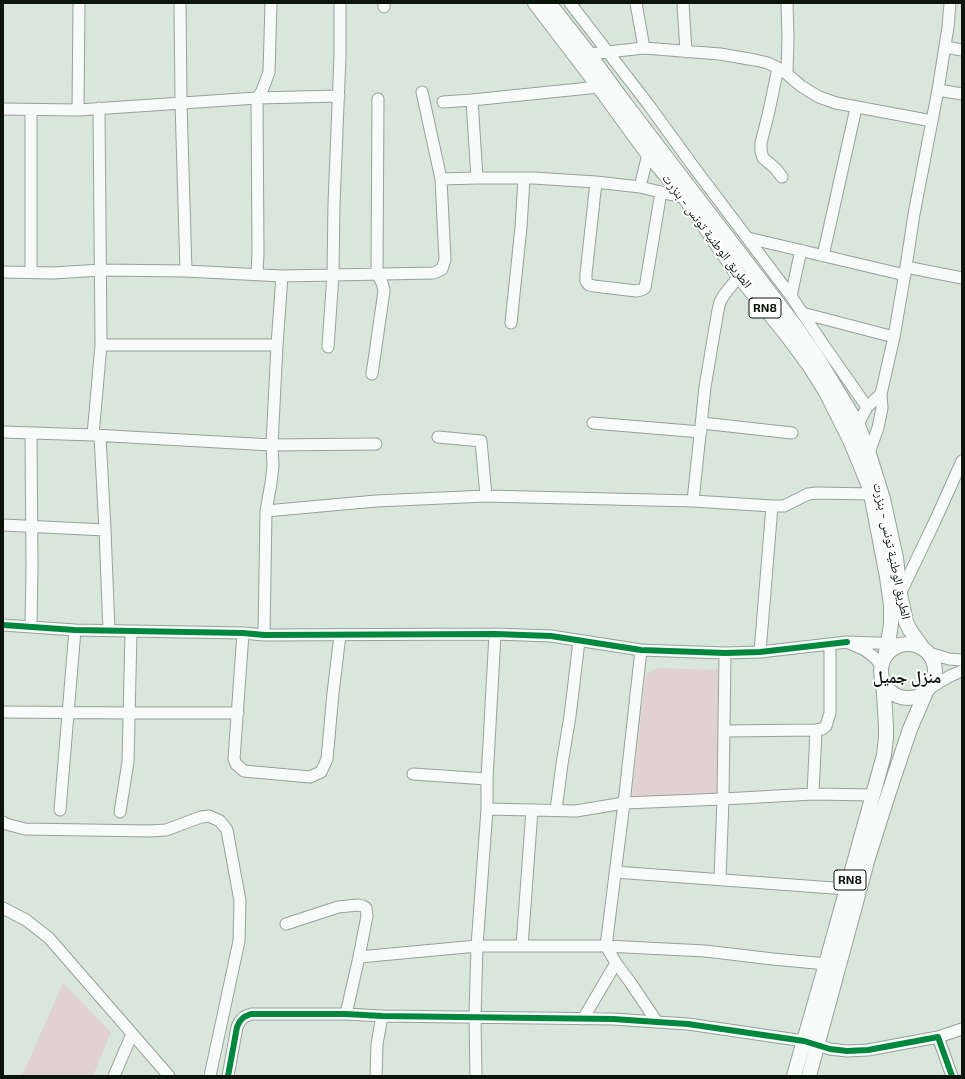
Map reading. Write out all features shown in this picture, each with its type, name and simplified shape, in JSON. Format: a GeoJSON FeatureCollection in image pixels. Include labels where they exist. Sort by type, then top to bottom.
{"type":"FeatureCollection","features":[{"type":"Feature","properties":{"kind":"main road","name":"الطريق الوطنية تونس - بنزرت"},"geometry":{"type":"LineString","coordinates":[[535,3],[599,87],[631,121],[796,327],[820,362],[858,425],[869,454],[883,499],[896,558],[900,594],[906,622],[910,630],[926,650]]}},
{"type":"Feature","properties":{"kind":"main road","name":"الطريق الوطنية تونس - بنزرت"},"geometry":{"type":"LineString","coordinates":[[549,3],[589,54],[631,121],[648,154],[685,198],[739,276],[786,334],[809,365],[826,392],[850,440],[872,494],[891,605],[891,624],[885,655]]}},
{"type":"Feature","properties":{"kind":"main road"},"geometry":{"type":"LineString","coordinates":[[885,655],[897,646],[905,644],[914,644],[926,650]]}},
{"type":"Feature","properties":{"kind":"main road","name":"RN8"},"geometry":{"type":"LineString","coordinates":[[809,1076],[868,858],[882,814],[910,729],[928,690],[935,680],[936,670],[934,661],[926,650]]}},
{"type":"Feature","properties":{"kind":"main road","name":"RN8"},"geometry":{"type":"LineString","coordinates":[[794,1076],[884,755],[886,738],[884,693],[881,673],[885,655]]}},
{"type":"Feature","properties":{"kind":"main road"},"geometry":{"type":"LineString","coordinates":[[882,680],[893,694],[901,698],[910,699],[919,697],[928,690]]}},
{"type":"Feature","properties":{"kind":"street"},"geometry":{"type":"LineString","coordinates":[[78,110],[79,3]]}},
{"type":"Feature","properties":{"kind":"street"},"geometry":{"type":"LineString","coordinates":[[180,3],[181,103],[186,271]]}},
{"type":"Feature","properties":{"kind":"street"},"geometry":{"type":"LineString","coordinates":[[257,274],[257,98],[262,91],[268,72],[271,3]]}},
{"type":"Feature","properties":{"kind":"street"},"geometry":{"type":"LineString","coordinates":[[328,347],[333,274],[334,204],[339,96],[340,3]]}},
{"type":"Feature","properties":{"kind":"street"},"geometry":{"type":"LineString","coordinates":[[570,3],[791,296],[867,407]]}},
{"type":"Feature","properties":{"kind":"street"},"geometry":{"type":"LineString","coordinates":[[636,3],[644,48]]}},
{"type":"Feature","properties":{"kind":"street"},"geometry":{"type":"LineString","coordinates":[[683,3],[686,52]]}},
{"type":"Feature","properties":{"kind":"street"},"geometry":{"type":"LineString","coordinates":[[782,177],[775,168],[763,158],[761,143],[783,71],[788,38],[787,3]]}},
{"type":"Feature","properties":{"kind":"street"},"geometry":{"type":"LineString","coordinates":[[862,469],[878,428],[882,408],[881,394],[894,337],[914,214],[938,90],[950,3]]}},
{"type":"Feature","properties":{"kind":"street"},"geometry":{"type":"LineString","coordinates":[[945,47],[962,50]]}},
{"type":"Feature","properties":{"kind":"street"},"geometry":{"type":"LineString","coordinates":[[589,54],[644,48],[720,54],[756,60],[768,63],[783,71],[801,86],[819,97],[836,103],[856,108],[932,121]]}},
{"type":"Feature","properties":{"kind":"street"},"geometry":{"type":"LineString","coordinates":[[443,102],[599,87]]}},
{"type":"Feature","properties":{"kind":"street"},"geometry":{"type":"LineString","coordinates":[[938,90],[962,94]]}},
{"type":"Feature","properties":{"kind":"street"},"geometry":{"type":"LineString","coordinates":[[3,272],[60,273],[101,270],[186,271],[282,276],[434,272],[442,269],[445,260],[440,179],[422,92]]}},
{"type":"Feature","properties":{"kind":"street"},"geometry":{"type":"LineString","coordinates":[[3,109],[78,110],[257,98],[339,96]]}},
{"type":"Feature","properties":{"kind":"street"},"geometry":{"type":"LineString","coordinates":[[372,374],[384,298],[384,290],[377,273],[378,99]]}},
{"type":"Feature","properties":{"kind":"street"},"geometry":{"type":"LineString","coordinates":[[472,100],[477,178]]}},
{"type":"Feature","properties":{"kind":"street"},"geometry":{"type":"LineString","coordinates":[[99,108],[101,345],[96,436],[106,530],[109,631]]}},
{"type":"Feature","properties":{"kind":"street"},"geometry":{"type":"LineString","coordinates":[[823,256],[856,108]]}},
{"type":"Feature","properties":{"kind":"street"},"geometry":{"type":"LineString","coordinates":[[31,110],[31,272]]}},
{"type":"Feature","properties":{"kind":"street"},"geometry":{"type":"LineString","coordinates":[[640,187],[648,154]]}},
{"type":"Feature","properties":{"kind":"street"},"geometry":{"type":"LineString","coordinates":[[440,179],[533,178],[596,182],[640,187],[685,198]]}},
{"type":"Feature","properties":{"kind":"street"},"geometry":{"type":"LineString","coordinates":[[511,323],[521,227],[524,179]]}},
{"type":"Feature","properties":{"kind":"street"},"geometry":{"type":"LineString","coordinates":[[596,182],[586,274],[586,281],[589,285],[594,286],[636,291],[645,288],[661,192]]}},
{"type":"Feature","properties":{"kind":"street"},"geometry":{"type":"LineString","coordinates":[[748,238],[823,256],[905,271],[962,278]]}},
{"type":"Feature","properties":{"kind":"street"},"geometry":{"type":"LineString","coordinates":[[791,296],[801,250]]}},
{"type":"Feature","properties":{"kind":"street"},"geometry":{"type":"LineString","coordinates":[[264,635],[266,511],[273,466],[272,445],[282,276]]}},
{"type":"Feature","properties":{"kind":"street"},"geometry":{"type":"LineString","coordinates":[[693,501],[705,387],[720,302],[739,276]]}},
{"type":"Feature","properties":{"kind":"street"},"geometry":{"type":"LineString","coordinates":[[802,313],[894,337]]}},
{"type":"Feature","properties":{"kind":"street"},"geometry":{"type":"LineString","coordinates":[[101,345],[277,345]]}},
{"type":"Feature","properties":{"kind":"street"},"geometry":{"type":"LineString","coordinates":[[850,440],[867,407],[881,394]]}},
{"type":"Feature","properties":{"kind":"street"},"geometry":{"type":"LineString","coordinates":[[593,423],[792,433]]}},
{"type":"Feature","properties":{"kind":"street"},"geometry":{"type":"LineString","coordinates":[[3,432],[272,445],[376,444]]}},
{"type":"Feature","properties":{"kind":"street"},"geometry":{"type":"LineString","coordinates":[[31,433],[31,627]]}},
{"type":"Feature","properties":{"kind":"street"},"geometry":{"type":"LineString","coordinates":[[438,437],[481,441],[486,496]]}},
{"type":"Feature","properties":{"kind":"street"},"geometry":{"type":"LineString","coordinates":[[900,594],[962,461]]}},
{"type":"Feature","properties":{"kind":"street"},"geometry":{"type":"LineString","coordinates":[[266,511],[376,501],[486,496],[693,501],[784,506],[808,494],[872,494]]}},
{"type":"Feature","properties":{"kind":"street"},"geometry":{"type":"LineString","coordinates":[[760,652],[772,506]]}},
{"type":"Feature","properties":{"kind":"street"},"geometry":{"type":"LineString","coordinates":[[3,525],[106,530]]}},
{"type":"Feature","properties":{"kind":"street"},"geometry":{"type":"LineString","coordinates":[[3,625],[75,630],[264,635],[495,634],[551,636],[641,650],[725,653],[760,652],[847,642],[885,655]]}},
{"type":"Feature","properties":{"kind":"street"},"geometry":{"type":"LineString","coordinates":[[60,810],[75,630]]}},
{"type":"Feature","properties":{"kind":"street"},"geometry":{"type":"LineString","coordinates":[[120,812],[128,762],[131,632]]}},
{"type":"Feature","properties":{"kind":"street"},"geometry":{"type":"LineString","coordinates":[[243,634],[234,759],[236,764],[244,771],[310,778],[321,772],[327,759],[340,635]]}},
{"type":"Feature","properties":{"kind":"street"},"geometry":{"type":"LineString","coordinates":[[476,1076],[475,1017],[477,946],[487,808],[487,779],[495,634]]}},
{"type":"Feature","properties":{"kind":"street"},"geometry":{"type":"LineString","coordinates":[[556,810],[579,641]]}},
{"type":"Feature","properties":{"kind":"street"},"geometry":{"type":"LineString","coordinates":[[847,642],[865,650],[874,657],[885,655]]}},
{"type":"Feature","properties":{"kind":"street"},"geometry":{"type":"LineString","coordinates":[[724,731],[816,730],[822,729],[826,726],[829,718],[830,644]]}},
{"type":"Feature","properties":{"kind":"street"},"geometry":{"type":"LineString","coordinates":[[641,650],[606,946],[657,1022]]}},
{"type":"Feature","properties":{"kind":"street"},"geometry":{"type":"LineString","coordinates":[[926,650],[949,659],[962,660]]}},
{"type":"Feature","properties":{"kind":"street"},"geometry":{"type":"LineString","coordinates":[[720,879],[723,799],[725,653]]}},
{"type":"Feature","properties":{"kind":"street"},"geometry":{"type":"LineString","coordinates":[[928,690],[950,676],[962,671]]}},
{"type":"Feature","properties":{"kind":"street"},"geometry":{"type":"LineString","coordinates":[[3,712],[238,713]]}},
{"type":"Feature","properties":{"kind":"street"},"geometry":{"type":"LineString","coordinates":[[812,794],[816,730]]}},
{"type":"Feature","properties":{"kind":"street"},"geometry":{"type":"LineString","coordinates":[[413,774],[487,779]]}},
{"type":"Feature","properties":{"kind":"street"},"geometry":{"type":"LineString","coordinates":[[487,808],[576,811],[624,803],[812,794],[873,795]]}},
{"type":"Feature","properties":{"kind":"street"},"geometry":{"type":"LineString","coordinates":[[522,946],[532,810]]}},
{"type":"Feature","properties":{"kind":"street"},"geometry":{"type":"LineString","coordinates":[[3,822],[26,830],[149,831],[166,830],[201,817],[209,816],[220,821],[227,830],[240,901],[239,941],[210,1076]]}},
{"type":"Feature","properties":{"kind":"street"},"geometry":{"type":"LineString","coordinates":[[615,872],[847,889]]}},
{"type":"Feature","properties":{"kind":"street"},"geometry":{"type":"LineString","coordinates":[[286,924],[338,907],[352,905],[363,906],[366,908],[367,916],[360,957],[346,1014]]}},
{"type":"Feature","properties":{"kind":"street"},"geometry":{"type":"LineString","coordinates":[[3,908],[26,920],[49,938],[169,1076]]}},
{"type":"Feature","properties":{"kind":"street"},"geometry":{"type":"LineString","coordinates":[[360,957],[477,946],[606,946],[705,950],[826,964]]}},
{"type":"Feature","properties":{"kind":"street"},"geometry":{"type":"LineString","coordinates":[[583,1019],[616,963]]}},
{"type":"Feature","properties":{"kind":"street"},"geometry":{"type":"LineString","coordinates":[[228,1076],[237,1027],[244,1017],[251,1014],[346,1014],[382,1016],[613,1019],[688,1024],[804,1042],[830,1049],[846,1051],[868,1050],[938,1037],[959,1030]]}},
{"type":"Feature","properties":{"kind":"street"},"geometry":{"type":"LineString","coordinates":[[376,1076],[377,1044],[382,1016]]}},
{"type":"Feature","properties":{"kind":"street"},"geometry":{"type":"LineString","coordinates":[[114,1076],[132,1034]]}},
{"type":"Feature","properties":{"kind":"street"},"geometry":{"type":"LineString","coordinates":[[938,1037],[952,1076]]}},
{"type":"Feature","properties":{"kind":"shaded area"},"geometry":{"type":"Polygon","coordinates":[[[657,668],[725,670],[719,796],[635,799],[632,795],[646,674],[657,668]]]}},
{"type":"Feature","properties":{"kind":"shaded area"},"geometry":{"type":"Polygon","coordinates":[[[63,983],[111,1032],[93,1076],[22,1076],[63,983]]]}},
{"type":"Feature","properties":{"kind":"cycle path"},"geometry":{"type":"LineString","coordinates":[[3,625],[75,630],[243,633],[264,635],[495,634],[551,636],[641,650],[725,653],[760,652],[847,642]]}},
{"type":"Feature","properties":{"kind":"cycle path"},"geometry":{"type":"LineString","coordinates":[[228,1076],[237,1027],[244,1017],[251,1014],[346,1014],[382,1016],[613,1019],[688,1024],[804,1041],[830,1049],[847,1051],[868,1050],[938,1037],[952,1076]]}},
{"type":"Feature","properties":{"kind":"district","name":"منزل جميل"},"geometry":{"type":"Point","coordinates":[907,677]}}]}
